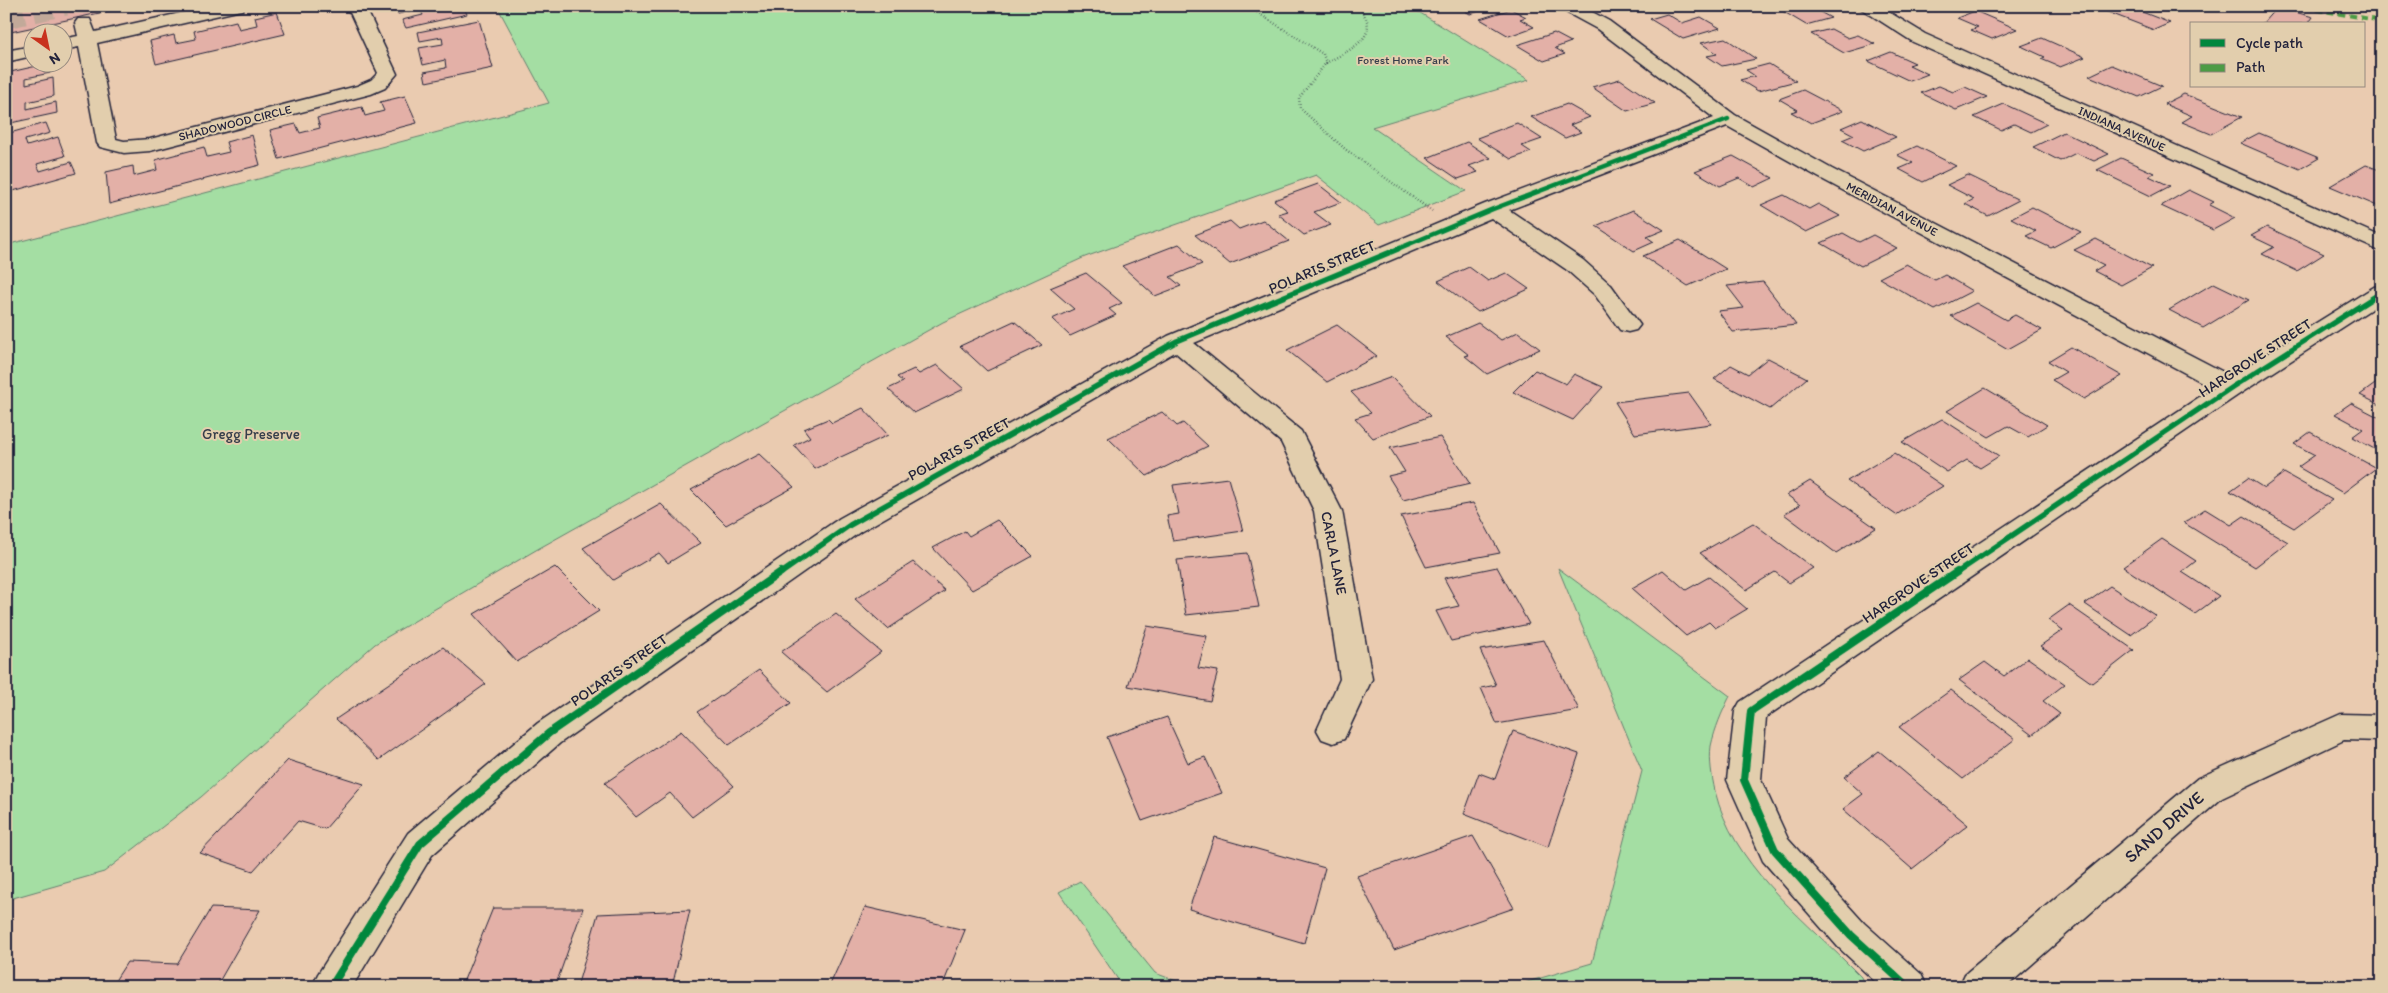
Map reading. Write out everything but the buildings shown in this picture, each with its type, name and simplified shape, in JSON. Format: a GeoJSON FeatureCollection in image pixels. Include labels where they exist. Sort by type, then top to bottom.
{"type":"FeatureCollection","features":[{"type":"Feature","properties":{"kind":"street"},"geometry":{"type":"LineString","coordinates":[[72,39],[85,31],[237,6]]}},
{"type":"Feature","properties":{"kind":"street","name":"SHADOWOOD CIRCLE"},"geometry":{"type":"LineString","coordinates":[[85,31],[107,143],[124,147],[150,145],[355,92],[378,84],[388,74],[356,6]]}},
{"type":"Feature","properties":{"kind":"street","name":"MERIDIAN AVENUE"},"geometry":{"type":"LineString","coordinates":[[1568,6],[1603,25],[1728,119],[1833,178],[2232,387]]}},
{"type":"Feature","properties":{"kind":"street","name":"INDIANA AVENUE"},"geometry":{"type":"LineString","coordinates":[[1866,6],[1919,38],[2382,245]]}},
{"type":"Feature","properties":{"kind":"street"},"geometry":{"type":"LineString","coordinates":[[6,57],[22,53]]}},
{"type":"Feature","properties":{"kind":"street","name":"POLARIS STREET"},"geometry":{"type":"LineString","coordinates":[[331,987],[420,844],[549,733],[850,525],[1177,341],[1494,209],[1728,119]]}},
{"type":"Feature","properties":{"kind":"street"},"geometry":{"type":"LineString","coordinates":[[1494,209],[1575,265],[1603,290],[1628,326]]}},
{"type":"Feature","properties":{"kind":"street","name":"HARGROVE STREET"},"geometry":{"type":"LineString","coordinates":[[1908,987],[1851,935],[1775,850],[1744,780],[1752,711],[2232,387],[2382,292]]}},
{"type":"Feature","properties":{"kind":"street","name":"CARLA LANE"},"geometry":{"type":"LineString","coordinates":[[1177,341],[1292,437],[1328,511],[1356,679],[1333,730]]}},
{"type":"Feature","properties":{"kind":"street","name":"SAND DRIVE"},"geometry":{"type":"LineString","coordinates":[[1978,987],[2210,788],[2341,727],[2382,728]]}},
{"type":"Feature","properties":{"kind":"path"},"geometry":{"type":"LineString","coordinates":[[1247,6],[1323,54],[1326,63]]}},
{"type":"Feature","properties":{"kind":"path"},"geometry":{"type":"LineString","coordinates":[[1356,6],[1365,12],[1369,21],[1368,33],[1359,44],[1326,63],[1299,98],[1300,108],[1345,149],[1432,211]]}},
{"type":"Feature","properties":{"kind":"green space","name":"Gregg Preserve"},"geometry":{"type":"Polygon","coordinates":[[[497,6],[1409,6],[1529,80],[1372,127],[1466,191],[1379,225],[1316,175],[1085,257],[943,322],[536,550],[375,644],[201,797],[104,872],[6,900],[6,245],[549,103],[497,6]]]}},
{"type":"Feature","properties":{"kind":"green space"},"geometry":{"type":"Polygon","coordinates":[[[1558,568],[1730,696],[1717,726],[1710,752],[1715,791],[1724,817],[1736,842],[1769,886],[1861,977],[1865,987],[1510,987],[1592,963],[1642,771],[1558,568]]]}},
{"type":"Feature","properties":{"kind":"green space"},"geometry":{"type":"Polygon","coordinates":[[[1080,881],[1155,973],[1192,987],[1123,987],[1059,892],[1080,881]]]}},
{"type":"Feature","properties":{"kind":"tunnel"},"geometry":{"type":"LineString","coordinates":[[6,19],[66,6]]}},
{"type":"Feature","properties":{"kind":"marked path"},"geometry":{"type":"LineString","coordinates":[[2295,6],[2382,21]]}},
{"type":"Feature","properties":{"kind":"cycle path"},"geometry":{"type":"LineString","coordinates":[[331,987],[420,844],[549,733],[850,525],[1177,341],[1493,209],[1728,119]]}},
{"type":"Feature","properties":{"kind":"cycle path"},"geometry":{"type":"LineString","coordinates":[[1908,987],[1851,935],[1775,850],[1744,780],[1751,711],[2232,387],[2382,292]]}},
{"type":"Feature","properties":{"kind":"park label","name":"Forest Home Park"},"geometry":{"type":"Point","coordinates":[1403,60]}}]}
